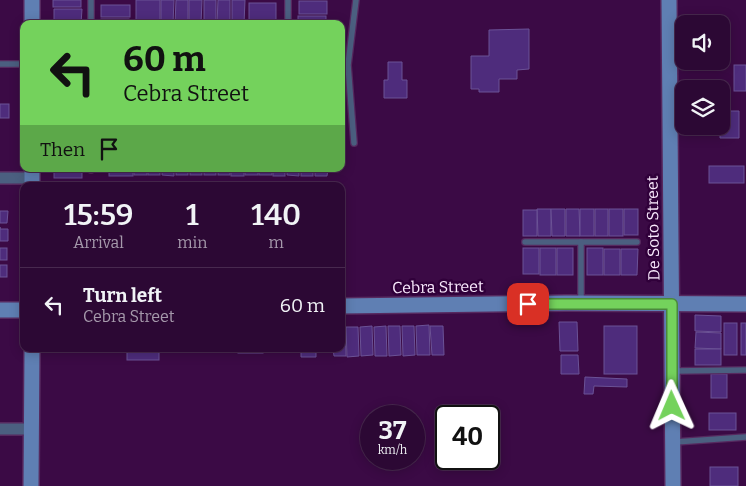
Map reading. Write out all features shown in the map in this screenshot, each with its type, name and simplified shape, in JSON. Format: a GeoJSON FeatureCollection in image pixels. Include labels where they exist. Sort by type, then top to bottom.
{"type":"FeatureCollection","features":[{"type":"Feature","properties":{"kind":"street"},"geometry":{"type":"LineString","coordinates":[[32,0],[32,20]]}},
{"type":"Feature","properties":{"kind":"street","name":"De Soto Street"},"geometry":{"type":"LineString","coordinates":[[669,0],[673,486]]}},
{"type":"Feature","properties":{"kind":"street"},"geometry":{"type":"LineString","coordinates":[[0,178],[32,178]]}},
{"type":"Feature","properties":{"kind":"street","name":"Cebra Street"},"geometry":{"type":"LineString","coordinates":[[345,306],[581,303],[746,304]]}},
{"type":"Feature","properties":{"kind":"street"},"geometry":{"type":"LineString","coordinates":[[0,310],[20,310]]}},
{"type":"Feature","properties":{"kind":"street"},"geometry":{"type":"LineString","coordinates":[[31,486],[32,352]]}},
{"type":"Feature","properties":{"kind":"street"},"geometry":{"type":"LineString","coordinates":[[0,429],[32,429]]}},
{"type":"Feature","properties":{"kind":"lane"},"geometry":{"type":"LineString","coordinates":[[91,0],[91,20]]}},
{"type":"Feature","properties":{"kind":"lane"},"geometry":{"type":"LineString","coordinates":[[288,0],[288,20]]}},
{"type":"Feature","properties":{"kind":"lane"},"geometry":{"type":"LineString","coordinates":[[354,143],[348,65],[356,0]]}},
{"type":"Feature","properties":{"kind":"lane"},"geometry":{"type":"LineString","coordinates":[[0,64],[20,64]]}},
{"type":"Feature","properties":{"kind":"lane"},"geometry":{"type":"LineString","coordinates":[[526,242],[637,242]]}},
{"type":"Feature","properties":{"kind":"lane"},"geometry":{"type":"LineString","coordinates":[[581,242],[581,303]]}},
{"type":"Feature","properties":{"kind":"lane"},"geometry":{"type":"LineString","coordinates":[[672,371],[746,370]]}},
{"type":"Feature","properties":{"kind":"lane"},"geometry":{"type":"LineString","coordinates":[[672,442],[746,437]]}},
{"type":"Feature","properties":{"kind":"building"},"geometry":{"type":"Polygon","coordinates":[[[53,0],[81,0],[81,7],[53,7],[53,0]]]}},
{"type":"Feature","properties":{"kind":"building"},"geometry":{"type":"Polygon","coordinates":[[[136,0],[160,0],[160,20],[136,20],[136,0]]]}},
{"type":"Feature","properties":{"kind":"building"},"geometry":{"type":"Polygon","coordinates":[[[161,0],[174,0],[173,20],[161,20],[161,0]]]}},
{"type":"Feature","properties":{"kind":"building"},"geometry":{"type":"Polygon","coordinates":[[[176,0],[188,0],[188,20],[175,20],[176,0]]]}},
{"type":"Feature","properties":{"kind":"building"},"geometry":{"type":"Polygon","coordinates":[[[189,0],[202,0],[201,20],[189,20],[189,0]]]}},
{"type":"Feature","properties":{"kind":"building"},"geometry":{"type":"Polygon","coordinates":[[[204,0],[216,0],[216,20],[204,20],[204,0]]]}},
{"type":"Feature","properties":{"kind":"building"},"geometry":{"type":"Polygon","coordinates":[[[218,0],[230,0],[230,20],[217,20],[218,0]]]}},
{"type":"Feature","properties":{"kind":"building"},"geometry":{"type":"Polygon","coordinates":[[[232,0],[245,0],[244,20],[232,20],[232,0]]]}},
{"type":"Feature","properties":{"kind":"building"},"geometry":{"type":"Polygon","coordinates":[[[299,1],[327,1],[327,14],[299,14],[299,1]]]}},
{"type":"Feature","properties":{"kind":"building"},"geometry":{"type":"Polygon","coordinates":[[[249,3],[276,3],[276,20],[249,20],[249,3]]]}},
{"type":"Feature","properties":{"kind":"building"},"geometry":{"type":"Polygon","coordinates":[[[101,5],[130,5],[130,17],[101,17],[101,5]]]}},
{"type":"Feature","properties":{"kind":"building"},"geometry":{"type":"Polygon","coordinates":[[[54,9],[82,9],[81,20],[54,20],[54,9]]]}},
{"type":"Feature","properties":{"kind":"building"},"geometry":{"type":"Polygon","coordinates":[[[298,16],[326,16],[326,20],[298,20],[298,16]]]}},
{"type":"Feature","properties":{"kind":"building"},"geometry":{"type":"Polygon","coordinates":[[[101,19],[129,19],[129,20],[101,19]]]}},
{"type":"Feature","properties":{"kind":"building"},"geometry":{"type":"Polygon","coordinates":[[[529,29],[529,69],[517,70],[517,79],[499,79],[499,92],[479,92],[479,89],[471,89],[471,56],[489,56],[489,30],[529,29]]]}},
{"type":"Feature","properties":{"kind":"building"},"geometry":{"type":"Polygon","coordinates":[[[388,62],[402,62],[402,80],[407,80],[407,98],[384,98],[384,80],[388,80],[388,62]]]}},
{"type":"Feature","properties":{"kind":"building"},"geometry":{"type":"Polygon","coordinates":[[[734,65],[746,65],[746,91],[734,91],[734,65]]]}},
{"type":"Feature","properties":{"kind":"building"},"geometry":{"type":"Polygon","coordinates":[[[0,104],[9,104],[9,118],[0,118],[0,104]]]}},
{"type":"Feature","properties":{"kind":"building"},"geometry":{"type":"Polygon","coordinates":[[[730,111],[739,111],[739,138],[720,138],[720,135],[730,135],[730,111]]]}},
{"type":"Feature","properties":{"kind":"building"},"geometry":{"type":"Polygon","coordinates":[[[709,166],[744,166],[744,183],[709,183],[709,166]]]}},
{"type":"Feature","properties":{"kind":"building"},"geometry":{"type":"Polygon","coordinates":[[[54,172],[82,172],[82,178],[54,178],[54,172]]]}},
{"type":"Feature","properties":{"kind":"building"},"geometry":{"type":"Polygon","coordinates":[[[109,172],[133,172],[133,176],[109,176],[109,172]]]}},
{"type":"Feature","properties":{"kind":"building"},"geometry":{"type":"Polygon","coordinates":[[[134,172],[147,172],[147,175],[134,175],[134,172]]]}},
{"type":"Feature","properties":{"kind":"building"},"geometry":{"type":"Polygon","coordinates":[[[148,172],[160,172],[160,175],[148,175],[148,172]]]}},
{"type":"Feature","properties":{"kind":"building"},"geometry":{"type":"Polygon","coordinates":[[[162,172],[174,172],[174,176],[162,175],[162,172]]]}},
{"type":"Feature","properties":{"kind":"building"},"geometry":{"type":"Polygon","coordinates":[[[176,172],[188,172],[188,175],[176,175],[176,172]]]}},
{"type":"Feature","properties":{"kind":"building"},"geometry":{"type":"Polygon","coordinates":[[[190,172],[202,172],[202,175],[190,175],[190,172]]]}},
{"type":"Feature","properties":{"kind":"building"},"geometry":{"type":"Polygon","coordinates":[[[204,172],[216,172],[216,175],[204,175],[204,172]]]}},
{"type":"Feature","properties":{"kind":"building"},"geometry":{"type":"Polygon","coordinates":[[[218,172],[230,172],[230,175],[218,175],[218,172]]]}},
{"type":"Feature","properties":{"kind":"building"},"geometry":{"type":"Polygon","coordinates":[[[231,172],[244,172],[244,176],[231,176],[231,172]]]}},
{"type":"Feature","properties":{"kind":"building"},"geometry":{"type":"Polygon","coordinates":[[[245,172],[258,172],[258,175],[245,175],[245,172]]]}},
{"type":"Feature","properties":{"kind":"building"},"geometry":{"type":"Polygon","coordinates":[[[259,172],[272,172],[272,175],[259,175],[259,172]]]}},
{"type":"Feature","properties":{"kind":"building"},"geometry":{"type":"Polygon","coordinates":[[[273,172],[285,172],[285,176],[273,176],[273,172]]]}},
{"type":"Feature","properties":{"kind":"building"},"geometry":{"type":"Polygon","coordinates":[[[287,172],[299,172],[299,176],[287,175],[287,172]]]}},
{"type":"Feature","properties":{"kind":"building"},"geometry":{"type":"Polygon","coordinates":[[[301,172],[313,172],[313,176],[301,176],[301,172]]]}},
{"type":"Feature","properties":{"kind":"building"},"geometry":{"type":"Polygon","coordinates":[[[315,172],[328,172],[327,176],[315,176],[315,172]]]}},
{"type":"Feature","properties":{"kind":"building"},"geometry":{"type":"Polygon","coordinates":[[[537,209],[551,209],[551,236],[538,236],[537,209]]]}},
{"type":"Feature","properties":{"kind":"building"},"geometry":{"type":"Polygon","coordinates":[[[551,209],[565,209],[565,236],[552,236],[551,209]]]}},
{"type":"Feature","properties":{"kind":"building"},"geometry":{"type":"Polygon","coordinates":[[[566,209],[579,209],[580,236],[566,236],[566,209]]]}},
{"type":"Feature","properties":{"kind":"building"},"geometry":{"type":"Polygon","coordinates":[[[580,209],[594,209],[594,236],[580,236],[580,209]]]}},
{"type":"Feature","properties":{"kind":"building"},"geometry":{"type":"Polygon","coordinates":[[[595,209],[608,209],[608,236],[595,236],[595,209]]]}},
{"type":"Feature","properties":{"kind":"building"},"geometry":{"type":"Polygon","coordinates":[[[609,209],[623,209],[623,236],[609,236],[609,209]]]}},
{"type":"Feature","properties":{"kind":"building"},"geometry":{"type":"Polygon","coordinates":[[[624,209],[638,209],[638,235],[624,235],[624,209]]]}},
{"type":"Feature","properties":{"kind":"building"},"geometry":{"type":"Polygon","coordinates":[[[523,210],[537,210],[537,236],[523,236],[523,210]]]}},
{"type":"Feature","properties":{"kind":"building"},"geometry":{"type":"Polygon","coordinates":[[[0,211],[8,211],[7,223],[0,223],[0,211]]]}},
{"type":"Feature","properties":{"kind":"building"},"geometry":{"type":"Polygon","coordinates":[[[0,229],[8,229],[8,241],[0,241],[0,229]]]}},
{"type":"Feature","properties":{"kind":"building"},"geometry":{"type":"Polygon","coordinates":[[[0,248],[7,248],[7,260],[0,260],[0,248]]]}},
{"type":"Feature","properties":{"kind":"building"},"geometry":{"type":"Polygon","coordinates":[[[523,248],[539,248],[539,274],[523,274],[523,248]]]}},
{"type":"Feature","properties":{"kind":"building"},"geometry":{"type":"Polygon","coordinates":[[[540,248],[556,248],[556,275],[540,275],[540,248]]]}},
{"type":"Feature","properties":{"kind":"building"},"geometry":{"type":"Polygon","coordinates":[[[557,248],[573,248],[573,275],[557,275],[557,248]]]}},
{"type":"Feature","properties":{"kind":"building"},"geometry":{"type":"Polygon","coordinates":[[[587,248],[603,248],[603,275],[587,275],[587,248]]]}},
{"type":"Feature","properties":{"kind":"building"},"geometry":{"type":"Polygon","coordinates":[[[604,249],[620,249],[620,275],[604,275],[604,249]]]}},
{"type":"Feature","properties":{"kind":"building"},"geometry":{"type":"Polygon","coordinates":[[[621,249],[638,249],[637,275],[621,275],[621,249]]]}},
{"type":"Feature","properties":{"kind":"building"},"geometry":{"type":"Polygon","coordinates":[[[0,265],[7,265],[7,277],[0,277],[0,265]]]}},
{"type":"Feature","properties":{"kind":"building"},"geometry":{"type":"Polygon","coordinates":[[[695,315],[721,316],[721,332],[695,331],[695,315]]]}},
{"type":"Feature","properties":{"kind":"building"},"geometry":{"type":"Polygon","coordinates":[[[559,322],[577,322],[578,351],[560,351],[559,322]]]}},
{"type":"Feature","properties":{"kind":"building"},"geometry":{"type":"Polygon","coordinates":[[[724,323],[737,323],[737,355],[724,355],[724,323]]]}},
{"type":"Feature","properties":{"kind":"building"},"geometry":{"type":"Polygon","coordinates":[[[741,323],[746,323],[746,355],[741,355],[741,323]]]}},
{"type":"Feature","properties":{"kind":"building"},"geometry":{"type":"Polygon","coordinates":[[[429,325],[430,355],[417,355],[416,326],[429,325]]]}},
{"type":"Feature","properties":{"kind":"building"},"geometry":{"type":"Polygon","coordinates":[[[345,326],[346,356],[334,356],[333,352],[345,352],[345,326]]]}},
{"type":"Feature","properties":{"kind":"building"},"geometry":{"type":"Polygon","coordinates":[[[372,326],[373,355],[361,356],[360,327],[372,326]]]}},
{"type":"Feature","properties":{"kind":"building"},"geometry":{"type":"Polygon","coordinates":[[[386,326],[387,356],[375,356],[374,327],[386,326]]]}},
{"type":"Feature","properties":{"kind":"building"},"geometry":{"type":"Polygon","coordinates":[[[388,326],[400,326],[401,355],[389,356],[388,326]]]}},
{"type":"Feature","properties":{"kind":"building"},"geometry":{"type":"Polygon","coordinates":[[[402,326],[414,326],[415,355],[403,356],[402,326]]]}},
{"type":"Feature","properties":{"kind":"building"},"geometry":{"type":"Polygon","coordinates":[[[430,326],[443,326],[444,355],[432,355],[430,326]]]}},
{"type":"Feature","properties":{"kind":"building"},"geometry":{"type":"Polygon","coordinates":[[[604,326],[637,326],[637,374],[604,374],[604,326]]]}},
{"type":"Feature","properties":{"kind":"building"},"geometry":{"type":"Polygon","coordinates":[[[346,327],[358,327],[359,356],[347,357],[346,327]]]}},
{"type":"Feature","properties":{"kind":"building"},"geometry":{"type":"Polygon","coordinates":[[[696,332],[721,333],[721,349],[695,348],[696,332]]]}},
{"type":"Feature","properties":{"kind":"building"},"geometry":{"type":"Polygon","coordinates":[[[695,349],[721,349],[721,365],[695,365],[695,349]]]}},
{"type":"Feature","properties":{"kind":"building"},"geometry":{"type":"Polygon","coordinates":[[[127,352],[159,352],[159,360],[127,360],[127,352]]]}},
{"type":"Feature","properties":{"kind":"building"},"geometry":{"type":"Polygon","coordinates":[[[238,352],[263,352],[263,353],[238,352]]]}},
{"type":"Feature","properties":{"kind":"building"},"geometry":{"type":"Polygon","coordinates":[[[301,352],[316,352],[316,357],[301,357],[301,352]]]}},
{"type":"Feature","properties":{"kind":"building"},"geometry":{"type":"Polygon","coordinates":[[[561,355],[578,355],[579,374],[561,374],[561,355]]]}},
{"type":"Feature","properties":{"kind":"building"},"geometry":{"type":"Polygon","coordinates":[[[711,374],[727,374],[727,398],[711,398],[711,374]]]}},
{"type":"Feature","properties":{"kind":"building"},"geometry":{"type":"Polygon","coordinates":[[[585,377],[627,379],[627,387],[594,386],[593,394],[584,394],[585,377]]]}},
{"type":"Feature","properties":{"kind":"building"},"geometry":{"type":"Polygon","coordinates":[[[709,413],[736,413],[736,430],[709,430],[709,413]]]}},
{"type":"Feature","properties":{"kind":"building"},"geometry":{"type":"Polygon","coordinates":[[[710,467],[738,467],[738,486],[710,486],[710,467]]]}},
{"type":"Feature","properties":{"kind":"route"},"geometry":{"type":"LineString","coordinates":[[528,304],[672,304],[672,406]]}}]}
